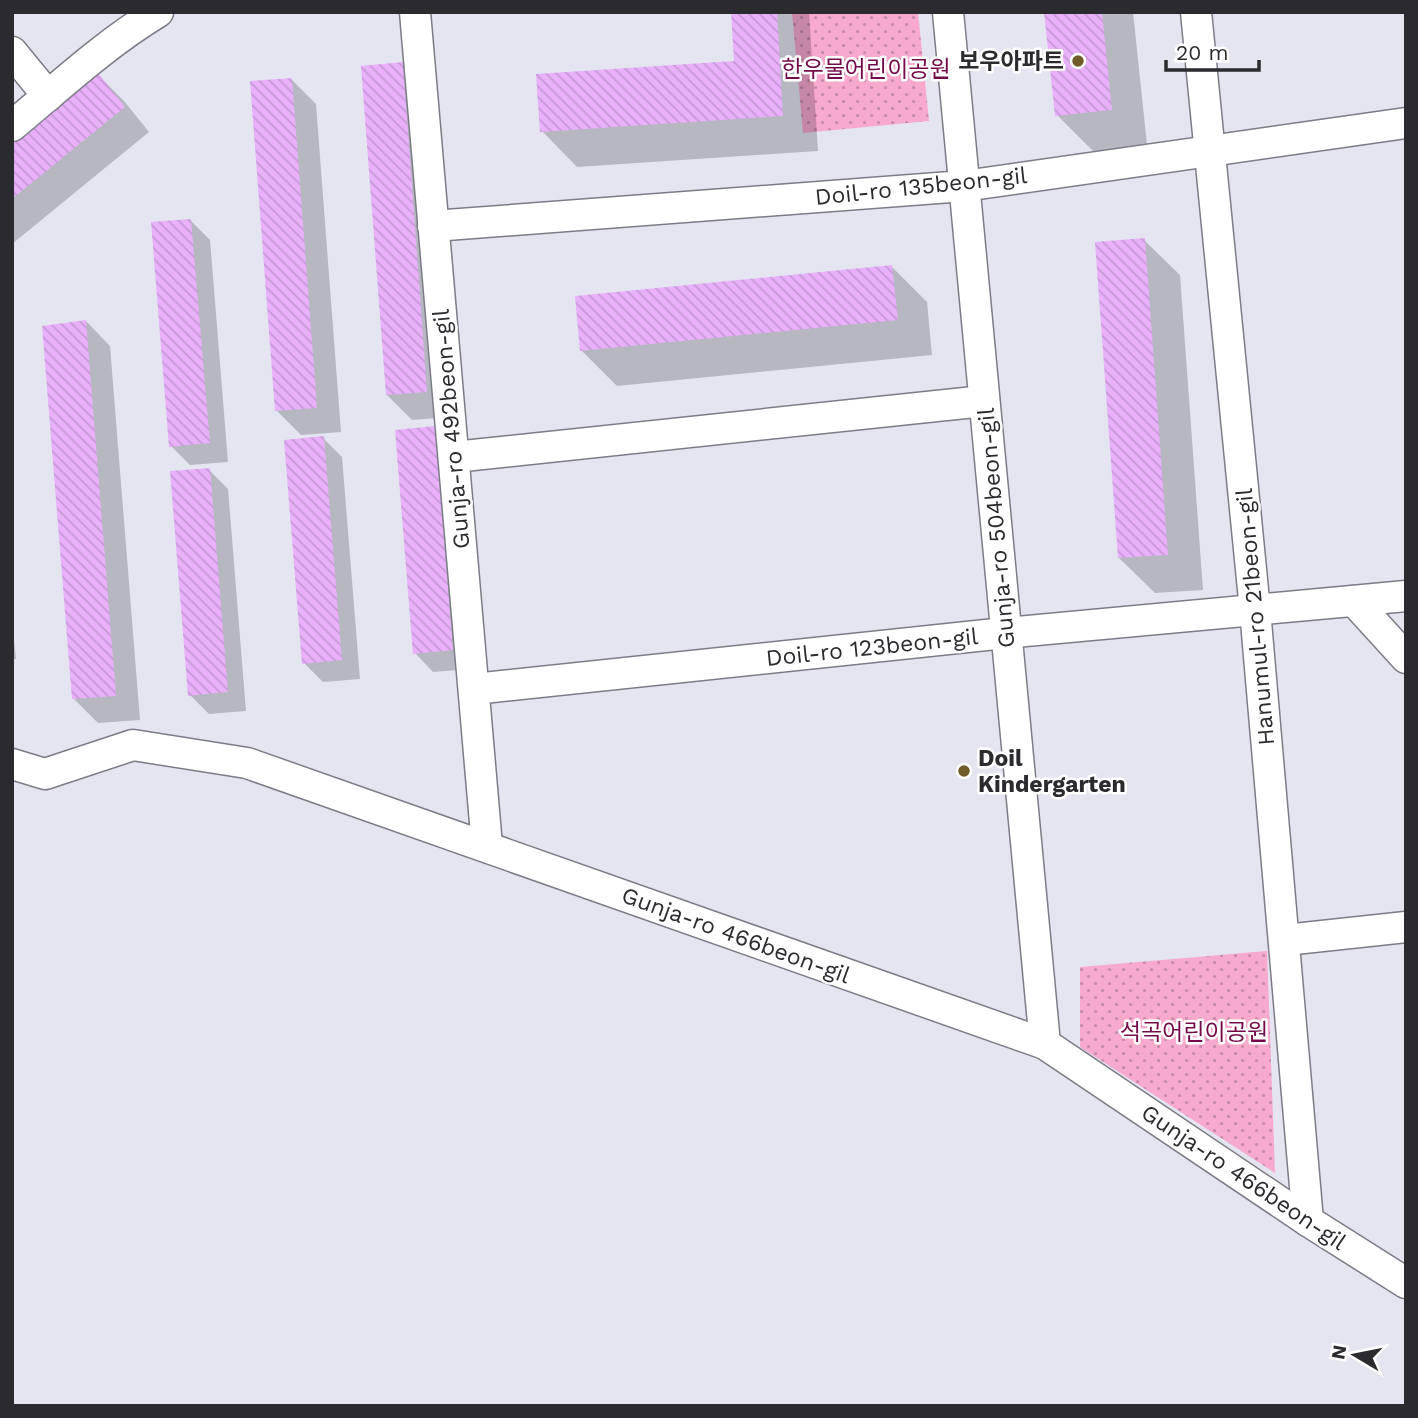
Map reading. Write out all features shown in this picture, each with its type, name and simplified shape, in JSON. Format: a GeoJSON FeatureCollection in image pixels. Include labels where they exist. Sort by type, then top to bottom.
{"type":"FeatureCollection","features":[{"type":"Feature","properties":{"kind":"street"},"geometry":{"type":"LineString","coordinates":[[12,126],[139,23],[158,12]]}},
{"type":"Feature","properties":{"kind":"street","name":"Gunja-ro 492beon-gil"},"geometry":{"type":"LineString","coordinates":[[415,12],[487,846]]}},
{"type":"Feature","properties":{"kind":"street","name":"Gunja-ro 504beon-gil"},"geometry":{"type":"LineString","coordinates":[[948,12],[1045,1044]]}},
{"type":"Feature","properties":{"kind":"street","name":"Hanumul-ro 21beon-gil"},"geometry":{"type":"LineString","coordinates":[[1196,12],[1255,610],[1308,1222]]}},
{"type":"Feature","properties":{"kind":"street"},"geometry":{"type":"LineString","coordinates":[[12,52],[48,96]]}},
{"type":"Feature","properties":{"kind":"street","name":"Doil-ro 135beon-gil"},"geometry":{"type":"LineString","coordinates":[[433,226],[964,186],[1406,123]]}},
{"type":"Feature","properties":{"kind":"street"},"geometry":{"type":"LineString","coordinates":[[454,457],[984,401]]}},
{"type":"Feature","properties":{"kind":"street","name":"Doil-ro 123beon-gil"},"geometry":{"type":"LineString","coordinates":[[474,690],[1005,633],[1406,596]]}},
{"type":"Feature","properties":{"kind":"street"},"geometry":{"type":"LineString","coordinates":[[1354,601],[1406,658]]}},
{"type":"Feature","properties":{"kind":"street","name":"Gunja-ro 466beon-gil"},"geometry":{"type":"LineString","coordinates":[[12,764],[45,774],[132,745],[247,763],[1045,1044],[1308,1222],[1406,1283]]}},
{"type":"Feature","properties":{"kind":"street"},"geometry":{"type":"LineString","coordinates":[[1285,940],[1406,927]]}},
{"type":"Feature","properties":{"kind":"green space","name":"한우물어린이공원"},"geometry":{"type":"Polygon","coordinates":[[[792,12],[918,12],[929,121],[803,133],[792,12]]]}},
{"type":"Feature","properties":{"kind":"green space","name":"석곡어린이공원"},"geometry":{"type":"Polygon","coordinates":[[[1267,951],[1275,1173],[1080,1047],[1080,967],[1267,951]]]}},
{"type":"Feature","properties":{"kind":"building"},"geometry":{"type":"Polygon","coordinates":[[[731,12],[777,12],[783,116],[540,132],[536,74],[734,61],[731,12]]]}},
{"type":"Feature","properties":{"kind":"building","name":"보우아파트"},"geometry":{"type":"Polygon","coordinates":[[[1044,12],[1102,12],[1112,110],[1055,116],[1044,12]]]}},
{"type":"Feature","properties":{"kind":"building"},"geometry":{"type":"Polygon","coordinates":[[[403,62],[427,392],[386,395],[361,66],[403,62]]]}},
{"type":"Feature","properties":{"kind":"building"},"geometry":{"type":"Polygon","coordinates":[[[99,74],[125,107],[12,199],[12,145],[99,74]]]}},
{"type":"Feature","properties":{"kind":"building"},"geometry":{"type":"Polygon","coordinates":[[[292,78],[317,408],[275,411],[250,81],[292,78]]]}},
{"type":"Feature","properties":{"kind":"building"},"geometry":{"type":"Polygon","coordinates":[[[191,219],[210,443],[169,447],[151,222],[191,219]]]}},
{"type":"Feature","properties":{"kind":"building"},"geometry":{"type":"Polygon","coordinates":[[[1145,238],[1168,555],[1118,558],[1095,242],[1145,238]]]}},
{"type":"Feature","properties":{"kind":"building"},"geometry":{"type":"Polygon","coordinates":[[[892,265],[898,320],[580,351],[575,296],[892,265]]]}},
{"type":"Feature","properties":{"kind":"building"},"geometry":{"type":"Polygon","coordinates":[[[86,320],[116,696],[72,699],[42,326],[86,320]]]}},
{"type":"Feature","properties":{"kind":"building"},"geometry":{"type":"Polygon","coordinates":[[[435,426],[453,650],[413,654],[395,430],[435,426]]]}},
{"type":"Feature","properties":{"kind":"building"},"geometry":{"type":"Polygon","coordinates":[[[324,436],[342,660],[302,664],[284,440],[324,436]]]}},
{"type":"Feature","properties":{"kind":"building"},"geometry":{"type":"Polygon","coordinates":[[[210,468],[228,692],[188,696],[170,471],[210,468]]]}},
{"type":"Feature","properties":{"kind":"place","name":"보우아파트"},"geometry":{"type":"Point","coordinates":[1078,61]}},
{"type":"Feature","properties":{"kind":"place","name":"Doil Kindergarten"},"geometry":{"type":"Point","coordinates":[964,771]}}]}
